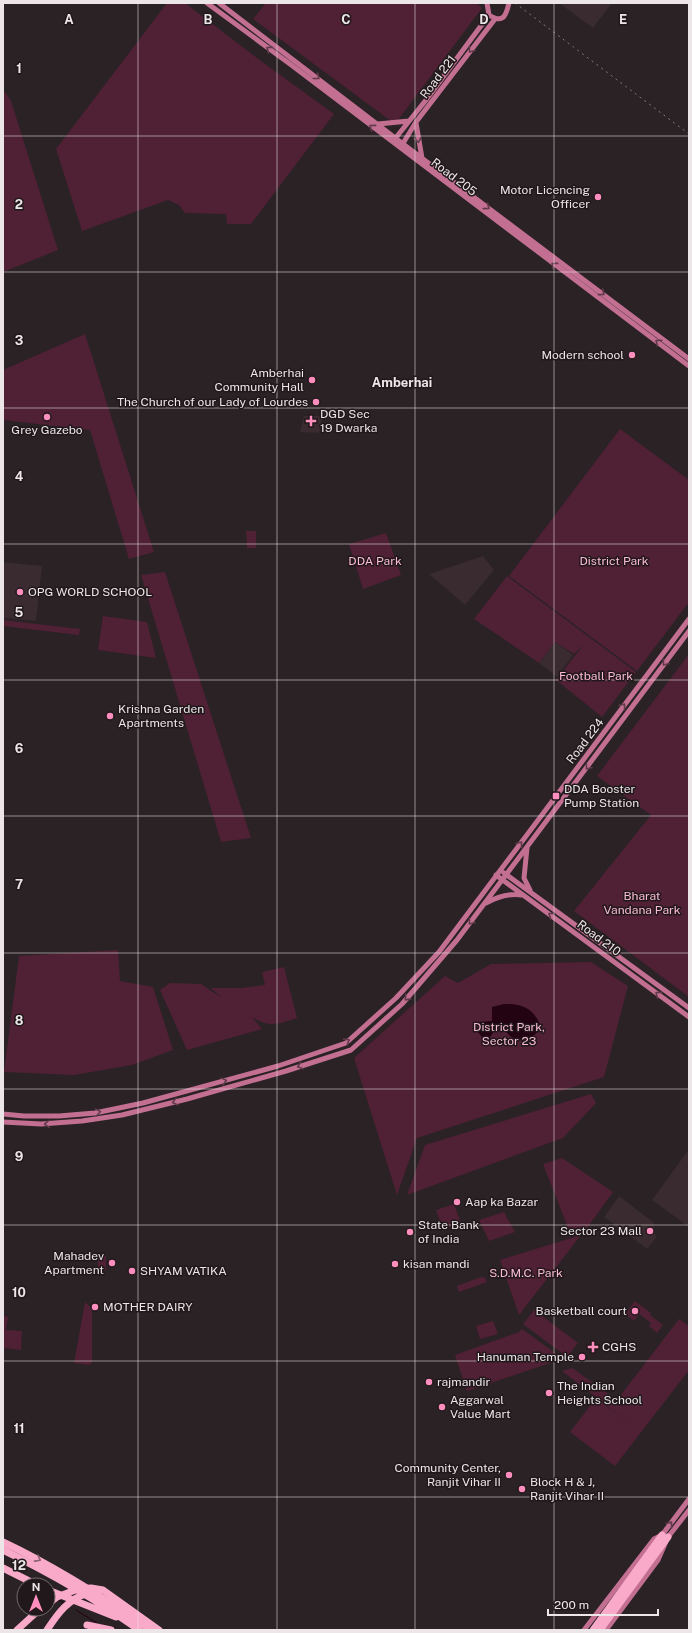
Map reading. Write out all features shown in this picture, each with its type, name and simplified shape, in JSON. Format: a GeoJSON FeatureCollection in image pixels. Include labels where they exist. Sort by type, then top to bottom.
{"type":"FeatureCollection","features":[{"type":"Feature","properties":{"kind":"highway"},"geometry":{"type":"LineString","coordinates":[[600,1630],[665,1536]]}},
{"type":"Feature","properties":{"kind":"highway"},"geometry":{"type":"LineString","coordinates":[[3,1542],[66,1574],[102,1596],[151,1630]]}},
{"type":"Feature","properties":{"kind":"highway"},"geometry":{"type":"LineString","coordinates":[[3,1550],[63,1581],[139,1630]]}},
{"type":"Feature","properties":{"kind":"highway"},"geometry":{"type":"LineString","coordinates":[[3,1568],[21,1577]]}},
{"type":"Feature","properties":{"kind":"highway"},"geometry":{"type":"LineString","coordinates":[[593,1630],[633,1581]]}},
{"type":"Feature","properties":{"kind":"highway"},"geometry":{"type":"LineString","coordinates":[[56,1598],[78,1589],[91,1588],[103,1590],[159,1630]]}},
{"type":"Feature","properties":{"kind":"highway"},"geometry":{"type":"LineString","coordinates":[[47,1630],[57,1614],[68,1603],[80,1596],[103,1590]]}},
{"type":"Feature","properties":{"kind":"highway"},"geometry":{"type":"LineString","coordinates":[[56,1593],[98,1609],[112,1617],[122,1618]]}},
{"type":"Feature","properties":{"kind":"highway"},"geometry":{"type":"LineString","coordinates":[[17,1630],[31,1617]]}},
{"type":"Feature","properties":{"kind":"highway"},"geometry":{"type":"LineString","coordinates":[[87,1625],[107,1629]]}},
{"type":"Feature","properties":{"kind":"main road","name":"Road 205"},"geometry":{"type":"LineString","coordinates":[[207,3],[394,140]]}},
{"type":"Feature","properties":{"kind":"main road","name":"Road 205"},"geometry":{"type":"LineString","coordinates":[[219,3],[378,124],[401,146],[689,366]]}},
{"type":"Feature","properties":{"kind":"main road"},"geometry":{"type":"LineString","coordinates":[[487,3],[489,15],[495,19]]}},
{"type":"Feature","properties":{"kind":"main road","name":"Road 221"},"geometry":{"type":"LineString","coordinates":[[401,146],[416,122],[495,19],[499,19],[505,15],[508,3]]}},
{"type":"Feature","properties":{"kind":"main road","name":"Road 221"},"geometry":{"type":"LineString","coordinates":[[394,140],[489,15]]}},
{"type":"Feature","properties":{"kind":"main road"},"geometry":{"type":"LineString","coordinates":[[378,124],[409,122]]}},
{"type":"Feature","properties":{"kind":"main road"},"geometry":{"type":"LineString","coordinates":[[416,122],[422,158]]}},
{"type":"Feature","properties":{"kind":"main road","name":"Road 205"},"geometry":{"type":"LineString","coordinates":[[401,146],[422,158],[689,359]]}},
{"type":"Feature","properties":{"kind":"main road","name":"Road 224"},"geometry":{"type":"LineString","coordinates":[[3,1114],[24,1116],[59,1116],[95,1113],[143,1103],[278,1066],[346,1043],[396,998],[428,964],[689,619]]}},
{"type":"Feature","properties":{"kind":"main road","name":"Road 224"},"geometry":{"type":"LineString","coordinates":[[3,1122],[48,1124],[122,1115],[184,1100],[286,1071],[351,1050],[402,1004],[433,969],[527,847],[689,631]]}},
{"type":"Feature","properties":{"kind":"main road"},"geometry":{"type":"LineString","coordinates":[[527,847],[524,878],[532,893]]}},
{"type":"Feature","properties":{"kind":"main road","name":"Road 210"},"geometry":{"type":"LineString","coordinates":[[500,870],[532,893],[595,944]]}},
{"type":"Feature","properties":{"kind":"main road","name":"Road 210"},"geometry":{"type":"LineString","coordinates":[[496,875],[689,1008]]}},
{"type":"Feature","properties":{"kind":"main road"},"geometry":{"type":"LineString","coordinates":[[483,905],[501,897],[517,894],[525,896]]}},
{"type":"Feature","properties":{"kind":"main road","name":"Road 210"},"geometry":{"type":"LineString","coordinates":[[606,952],[689,1017]]}},
{"type":"Feature","properties":{"kind":"main road"},"geometry":{"type":"LineString","coordinates":[[606,1630],[658,1560],[665,1536],[689,1499]]}},
{"type":"Feature","properties":{"kind":"main road"},"geometry":{"type":"LineString","coordinates":[[584,1630],[654,1539],[665,1536],[689,1510]]}},
{"type":"Feature","properties":{"kind":"shaded area"},"geometry":{"type":"Polygon","coordinates":[[[559,3],[612,3],[593,28],[559,3]]]}},
{"type":"Feature","properties":{"kind":"shaded area"},"geometry":{"type":"Polygon","coordinates":[[[304,416],[323,416],[319,433],[300,432],[304,416]]]}},
{"type":"Feature","properties":{"kind":"shaded area"},"geometry":{"type":"Polygon","coordinates":[[[483,556],[494,570],[465,605],[429,574],[483,556]]]}},
{"type":"Feature","properties":{"kind":"shaded area","name":"OPG WORLD SCHOOL"},"geometry":{"type":"Polygon","coordinates":[[[3,562],[42,566],[36,621],[3,618],[3,562]]]}},
{"type":"Feature","properties":{"kind":"shaded area"},"geometry":{"type":"Polygon","coordinates":[[[555,642],[573,655],[557,677],[539,663],[555,642]]]}},
{"type":"Feature","properties":{"kind":"shaded area"},"geometry":{"type":"Polygon","coordinates":[[[504,1004],[517,1005],[527,1009],[535,1016],[541,1027],[531,1037],[523,1040],[510,1036],[501,1026],[496,1028],[489,1039],[482,1037],[477,1031],[479,1022],[492,1021],[492,1007],[504,1004]]]}},
{"type":"Feature","properties":{"kind":"shaded area"},"geometry":{"type":"Polygon","coordinates":[[[689,1149],[689,1227],[652,1200],[689,1149]]]}},
{"type":"Feature","properties":{"kind":"shaded area"},"geometry":{"type":"Polygon","coordinates":[[[619,1196],[653,1222],[656,1238],[647,1249],[604,1217],[619,1196]]]}},
{"type":"Feature","properties":{"kind":"green space"},"geometry":{"type":"Polygon","coordinates":[[[167,3],[185,3],[334,114],[251,224],[227,224],[226,214],[185,213],[179,205],[168,200],[82,231],[56,149],[167,3]]]}},
{"type":"Feature","properties":{"kind":"green space"},"geometry":{"type":"Polygon","coordinates":[[[266,3],[476,3],[482,8],[395,124],[253,19],[266,3]]]}},
{"type":"Feature","properties":{"kind":"green space"},"geometry":{"type":"Polygon","coordinates":[[[3,89],[11,101],[58,250],[3,272],[3,89]]]}},
{"type":"Feature","properties":{"kind":"green space"},"geometry":{"type":"Polygon","coordinates":[[[85,334],[154,552],[129,559],[90,430],[3,420],[3,370],[85,334]]]}},
{"type":"Feature","properties":{"kind":"green space","name":"District Park"},"geometry":{"type":"Polygon","coordinates":[[[620,429],[689,480],[689,602],[637,671],[509,576],[620,429]]]}},
{"type":"Feature","properties":{"kind":"green space"},"geometry":{"type":"Polygon","coordinates":[[[246,531],[256,531],[256,548],[247,548],[246,531]]]}},
{"type":"Feature","properties":{"kind":"green space","name":"DDA Park"},"geometry":{"type":"Polygon","coordinates":[[[386,533],[401,575],[363,589],[349,544],[386,533]]]}},
{"type":"Feature","properties":{"kind":"green space"},"geometry":{"type":"Polygon","coordinates":[[[165,572],[251,838],[221,842],[141,575],[165,572]]]}},
{"type":"Feature","properties":{"kind":"green space","name":"Football Park"},"geometry":{"type":"Polygon","coordinates":[[[507,576],[636,672],[602,717],[556,680],[584,644],[574,654],[555,642],[539,663],[474,619],[507,576]]]}},
{"type":"Feature","properties":{"kind":"green space"},"geometry":{"type":"Polygon","coordinates":[[[103,616],[147,622],[156,658],[98,650],[103,616]]]}},
{"type":"Feature","properties":{"kind":"green space"},"geometry":{"type":"Polygon","coordinates":[[[3,620],[80,629],[79,635],[3,626],[3,620]]]}},
{"type":"Feature","properties":{"kind":"green space","name":"Bharat Vandana Park"},"geometry":{"type":"Polygon","coordinates":[[[689,654],[689,997],[574,911],[651,815],[597,776],[689,654]]]}},
{"type":"Feature","properties":{"kind":"green space"},"geometry":{"type":"Polygon","coordinates":[[[118,950],[120,981],[153,987],[173,1050],[132,1065],[74,1075],[4,1072],[19,956],[118,950]]]}},
{"type":"Feature","properties":{"kind":"green space","name":"District Park, Sector 23"},"geometry":{"type":"Polygon","coordinates":[[[591,962],[628,986],[604,1077],[417,1138],[397,1195],[354,1058],[445,976],[458,983],[491,964],[591,962]]]}},
{"type":"Feature","properties":{"kind":"green space"},"geometry":{"type":"Polygon","coordinates":[[[284,967],[297,1018],[285,1022],[269,1024],[252,1017],[262,1029],[187,1050],[160,990],[170,983],[201,984],[222,998],[211,988],[242,988],[265,985],[262,972],[284,967]]]}},
{"type":"Feature","properties":{"kind":"green space"},"geometry":{"type":"Polygon","coordinates":[[[591,1094],[596,1103],[563,1138],[407,1195],[425,1145],[591,1094]]]}},
{"type":"Feature","properties":{"kind":"green space"},"geometry":{"type":"Polygon","coordinates":[[[562,1158],[613,1192],[585,1231],[580,1228],[570,1233],[543,1164],[562,1158]]]}},
{"type":"Feature","properties":{"kind":"green space"},"geometry":{"type":"Polygon","coordinates":[[[454,1204],[461,1224],[443,1230],[436,1210],[454,1204]]]}},
{"type":"Feature","properties":{"kind":"green space"},"geometry":{"type":"Polygon","coordinates":[[[504,1212],[515,1232],[489,1241],[479,1220],[504,1212]]]}},
{"type":"Feature","properties":{"kind":"green space","name":"S.D.M.C. Park"},"geometry":{"type":"Polygon","coordinates":[[[581,1235],[519,1315],[500,1260],[581,1235]]]}},
{"type":"Feature","properties":{"kind":"green space"},"geometry":{"type":"Polygon","coordinates":[[[98,1256],[106,1256],[106,1270],[98,1270],[98,1256]]]}},
{"type":"Feature","properties":{"kind":"green space"},"geometry":{"type":"Polygon","coordinates":[[[481,1277],[485,1278],[487,1282],[459,1292],[457,1286],[481,1277]]]}},
{"type":"Feature","properties":{"kind":"green space"},"geometry":{"type":"Polygon","coordinates":[[[635,1301],[651,1313],[650,1315],[663,1325],[657,1333],[649,1326],[651,1323],[639,1314],[634,1321],[625,1314],[635,1301]]]}},
{"type":"Feature","properties":{"kind":"green space"},"geometry":{"type":"Polygon","coordinates":[[[85,1302],[92,1309],[92,1363],[89,1365],[74,1363],[85,1302]]]}},
{"type":"Feature","properties":{"kind":"green space"},"geometry":{"type":"Polygon","coordinates":[[[534,1310],[578,1343],[567,1357],[523,1324],[534,1310]]]}},
{"type":"Feature","properties":{"kind":"green space"},"geometry":{"type":"Polygon","coordinates":[[[4,1316],[8,1317],[6,1330],[22,1331],[21,1350],[3,1348],[4,1316]]]}},
{"type":"Feature","properties":{"kind":"green space"},"geometry":{"type":"Polygon","coordinates":[[[679,1319],[689,1326],[689,1370],[615,1466],[570,1432],[596,1398],[633,1426],[562,1371],[572,1368],[617,1400],[679,1319]]]}},
{"type":"Feature","properties":{"kind":"green space"},"geometry":{"type":"Polygon","coordinates":[[[493,1321],[498,1334],[480,1339],[476,1326],[493,1321]]]}},
{"type":"Feature","properties":{"kind":"green space"},"geometry":{"type":"Polygon","coordinates":[[[522,1329],[558,1355],[559,1360],[467,1391],[455,1355],[519,1332],[522,1329]]]}},
{"type":"Feature","properties":{"kind":"waterway"},"geometry":{"type":"LineString","coordinates":[[59,1600],[65,1604]]}},
{"type":"Feature","properties":{"kind":"waterway"},"geometry":{"type":"LineString","coordinates":[[76,1610],[97,1623]]}},
{"type":"Feature","properties":{"kind":"railway"},"geometry":{"type":"LineString","coordinates":[[515,3],[689,134]]}},
{"type":"Feature","properties":{"kind":"place","name":"Motor Licencing Officer"},"geometry":{"type":"Point","coordinates":[598,197]}},
{"type":"Feature","properties":{"kind":"place","name":"Modern school"},"geometry":{"type":"Point","coordinates":[632,355]}},
{"type":"Feature","properties":{"kind":"place","name":"Amberhai Community Hall"},"geometry":{"type":"Point","coordinates":[312,380]}},
{"type":"Feature","properties":{"kind":"place","name":"The Church of our Lady of Lourdes"},"geometry":{"type":"Point","coordinates":[316,402]}},
{"type":"Feature","properties":{"kind":"place","name":"Grey Gazebo"},"geometry":{"type":"Point","coordinates":[47,417]}},
{"type":"Feature","properties":{"kind":"place","name":"DGD Sec 19 Dwarka"},"geometry":{"type":"Point","coordinates":[311,421]}},
{"type":"Feature","properties":{"kind":"place","name":"OPG WORLD SCHOOL"},"geometry":{"type":"Point","coordinates":[20,592]}},
{"type":"Feature","properties":{"kind":"place","name":"Krishna Garden Apartments"},"geometry":{"type":"Point","coordinates":[110,716]}},
{"type":"Feature","properties":{"kind":"place","name":"DDA Booster Pump Station"},"geometry":{"type":"Point","coordinates":[556,796]}},
{"type":"Feature","properties":{"kind":"place","name":"Aap ka Bazar"},"geometry":{"type":"Point","coordinates":[457,1202]}},
{"type":"Feature","properties":{"kind":"place","name":"Sector 23 Mall"},"geometry":{"type":"Point","coordinates":[650,1231]}},
{"type":"Feature","properties":{"kind":"place","name":"State Bank of India"},"geometry":{"type":"Point","coordinates":[410,1232]}},
{"type":"Feature","properties":{"kind":"place","name":"Mahadev Apartment"},"geometry":{"type":"Point","coordinates":[112,1263]}},
{"type":"Feature","properties":{"kind":"place","name":"kisan mandi"},"geometry":{"type":"Point","coordinates":[395,1264]}},
{"type":"Feature","properties":{"kind":"place","name":"SHYAM VATIKA"},"geometry":{"type":"Point","coordinates":[132,1271]}},
{"type":"Feature","properties":{"kind":"place","name":"MOTHER DAIRY"},"geometry":{"type":"Point","coordinates":[95,1307]}},
{"type":"Feature","properties":{"kind":"place","name":"Basketball court"},"geometry":{"type":"Point","coordinates":[635,1311]}},
{"type":"Feature","properties":{"kind":"place","name":"CGHS"},"geometry":{"type":"Point","coordinates":[593,1347]}},
{"type":"Feature","properties":{"kind":"place","name":"Hanuman Temple"},"geometry":{"type":"Point","coordinates":[582,1357]}},
{"type":"Feature","properties":{"kind":"place","name":"rajmandir"},"geometry":{"type":"Point","coordinates":[429,1382]}},
{"type":"Feature","properties":{"kind":"place","name":"The Indian Heights School"},"geometry":{"type":"Point","coordinates":[549,1393]}},
{"type":"Feature","properties":{"kind":"place","name":"Aggarwal Value Mart"},"geometry":{"type":"Point","coordinates":[442,1407]}},
{"type":"Feature","properties":{"kind":"place","name":"Community Center, Ranjit Vihar II"},"geometry":{"type":"Point","coordinates":[509,1475]}},
{"type":"Feature","properties":{"kind":"place","name":"Block H & J, Ranjit Vihar II"},"geometry":{"type":"Point","coordinates":[522,1489]}},
{"type":"Feature","properties":{"kind":"district","name":"Amberhai"},"geometry":{"type":"Point","coordinates":[402,382]}}]}
